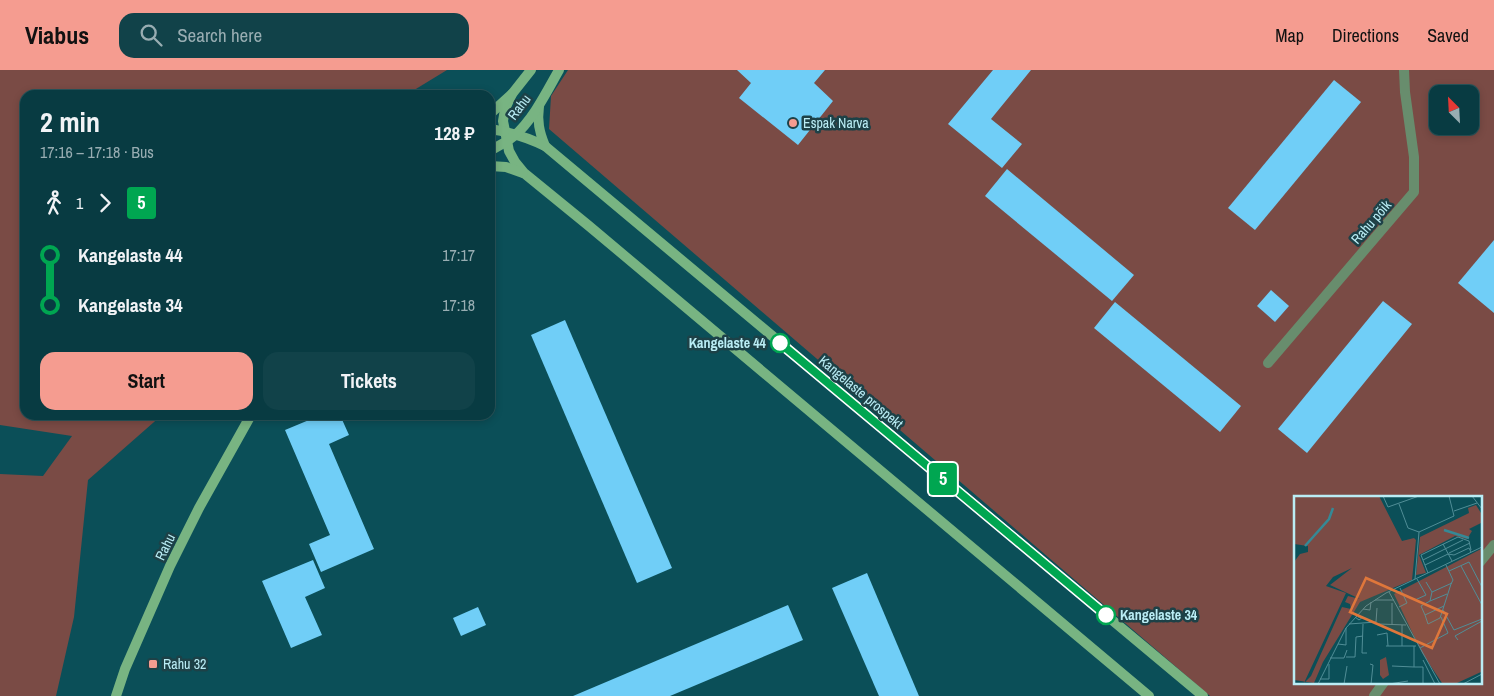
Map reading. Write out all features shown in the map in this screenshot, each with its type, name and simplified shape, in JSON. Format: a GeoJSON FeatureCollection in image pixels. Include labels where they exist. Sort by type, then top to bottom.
{"type":"FeatureCollection","features":[{"type":"Feature","properties":{"kind":"main road","name":"Rahu"},"geometry":{"type":"LineString","coordinates":[[495,109],[512,94],[531,70]]}},
{"type":"Feature","properties":{"kind":"main road","name":"Rahu"},"geometry":{"type":"LineString","coordinates":[[495,146],[506,136],[516,135],[539,104],[559,70]]}},
{"type":"Feature","properties":{"kind":"main road"},"geometry":{"type":"LineString","coordinates":[[512,94],[505,109],[503,121],[510,151],[515,162],[524,173],[1149,696]]}},
{"type":"Feature","properties":{"kind":"main road"},"geometry":{"type":"LineString","coordinates":[[539,104],[538,127],[545,146]]}},
{"type":"Feature","properties":{"kind":"main road"},"geometry":{"type":"LineString","coordinates":[[495,131],[506,136]]}},
{"type":"Feature","properties":{"kind":"main road","name":"Kangelaste prospekt"},"geometry":{"type":"LineString","coordinates":[[516,135],[545,146],[1203,696]]}},
{"type":"Feature","properties":{"kind":"main road"},"geometry":{"type":"LineString","coordinates":[[495,166],[506,167],[524,173]]}},
{"type":"Feature","properties":{"kind":"main road","name":"Rahu"},"geometry":{"type":"LineString","coordinates":[[116,696],[125,669],[178,550],[248,420]]}},
{"type":"Feature","properties":{"kind":"street","name":"Rahu põik"},"geometry":{"type":"LineString","coordinates":[[1268,363],[1414,192],[1414,157],[1405,92],[1404,70]]}},
{"type":"Feature","properties":{"kind":"street"},"geometry":{"type":"LineString","coordinates":[[1482,560],[1494,545]]}},
{"type":"Feature","properties":{"kind":"street"},"geometry":{"type":"LineString","coordinates":[[1374,696],[1383,684]]}},
{"type":"Feature","properties":{"kind":"shaded area"},"geometry":{"type":"Polygon","coordinates":[[[0,70],[447,70],[414,90],[20,90],[20,420],[156,420],[88,480],[74,617],[56,696],[0,696],[0,474],[43,476],[72,436],[0,425],[0,70]]]}},
{"type":"Feature","properties":{"kind":"shaded area"},"geometry":{"type":"Polygon","coordinates":[[[568,70],[1494,70],[1494,696],[1210,696],[549,129],[551,96],[568,70]]]}},
{"type":"Feature","properties":{"kind":"building","name":"Espak Narva"},"geometry":{"type":"Polygon","coordinates":[[[737,70],[825,70],[814,83],[833,101],[798,145],[739,98],[751,83],[737,70]]]}},
{"type":"Feature","properties":{"kind":"building"},"geometry":{"type":"Polygon","coordinates":[[[993,70],[1031,70],[991,119],[1022,144],[1002,168],[948,124],[993,70]]]}},
{"type":"Feature","properties":{"kind":"building"},"geometry":{"type":"Polygon","coordinates":[[[1334,80],[1361,102],[1255,230],[1228,208],[1334,80]]]}},
{"type":"Feature","properties":{"kind":"building"},"geometry":{"type":"Polygon","coordinates":[[[1007,169],[1134,275],[1112,301],[985,196],[1007,169]]]}},
{"type":"Feature","properties":{"kind":"building"},"geometry":{"type":"Polygon","coordinates":[[[1494,240],[1494,313],[1458,283],[1494,240]]]}},
{"type":"Feature","properties":{"kind":"building"},"geometry":{"type":"Polygon","coordinates":[[[1271,290],[1289,306],[1275,322],[1257,306],[1271,290]]]}},
{"type":"Feature","properties":{"kind":"building"},"geometry":{"type":"Polygon","coordinates":[[[1383,301],[1412,324],[1307,453],[1278,429],[1383,301]]]}},
{"type":"Feature","properties":{"kind":"building"},"geometry":{"type":"Polygon","coordinates":[[[1115,302],[1241,406],[1220,432],[1094,328],[1115,302]]]}},
{"type":"Feature","properties":{"kind":"building"},"geometry":{"type":"Polygon","coordinates":[[[565,320],[672,568],[637,583],[531,335],[565,320]]]}},
{"type":"Feature","properties":{"kind":"building"},"geometry":{"type":"Polygon","coordinates":[[[309,420],[342,420],[349,435],[329,444],[374,549],[321,572],[309,544],[330,535],[285,430],[309,420]]]}},
{"type":"Feature","properties":{"kind":"building"},"geometry":{"type":"Polygon","coordinates":[[[313,560],[325,588],[305,597],[322,635],[291,648],[262,581],[313,560]]]}},
{"type":"Feature","properties":{"kind":"building"},"geometry":{"type":"Polygon","coordinates":[[[867,573],[919,696],[879,696],[832,588],[867,573]]]}},
{"type":"Feature","properties":{"kind":"building"},"geometry":{"type":"Polygon","coordinates":[[[788,605],[803,640],[670,696],[573,696],[788,605]]]}},
{"type":"Feature","properties":{"kind":"building"},"geometry":{"type":"Polygon","coordinates":[[[478,607],[486,625],[461,636],[453,618],[478,607]]]}},
{"type":"Feature","properties":{"kind":"bus line","name":"5"},"geometry":{"type":"LineString","coordinates":[[780,343],[1106,615]]}},
{"type":"Feature","properties":{"kind":"place","name":"Espak Narva"},"geometry":{"type":"Point","coordinates":[793,123]}},
{"type":"Feature","properties":{"kind":"place","name":"Kangelaste 44"},"geometry":{"type":"Point","coordinates":[780,343]}},
{"type":"Feature","properties":{"kind":"place","name":"Kangelaste 34"},"geometry":{"type":"Point","coordinates":[1106,615]}},
{"type":"Feature","properties":{"kind":"place","name":"Rahu 32"},"geometry":{"type":"Point","coordinates":[153,664]}}]}
